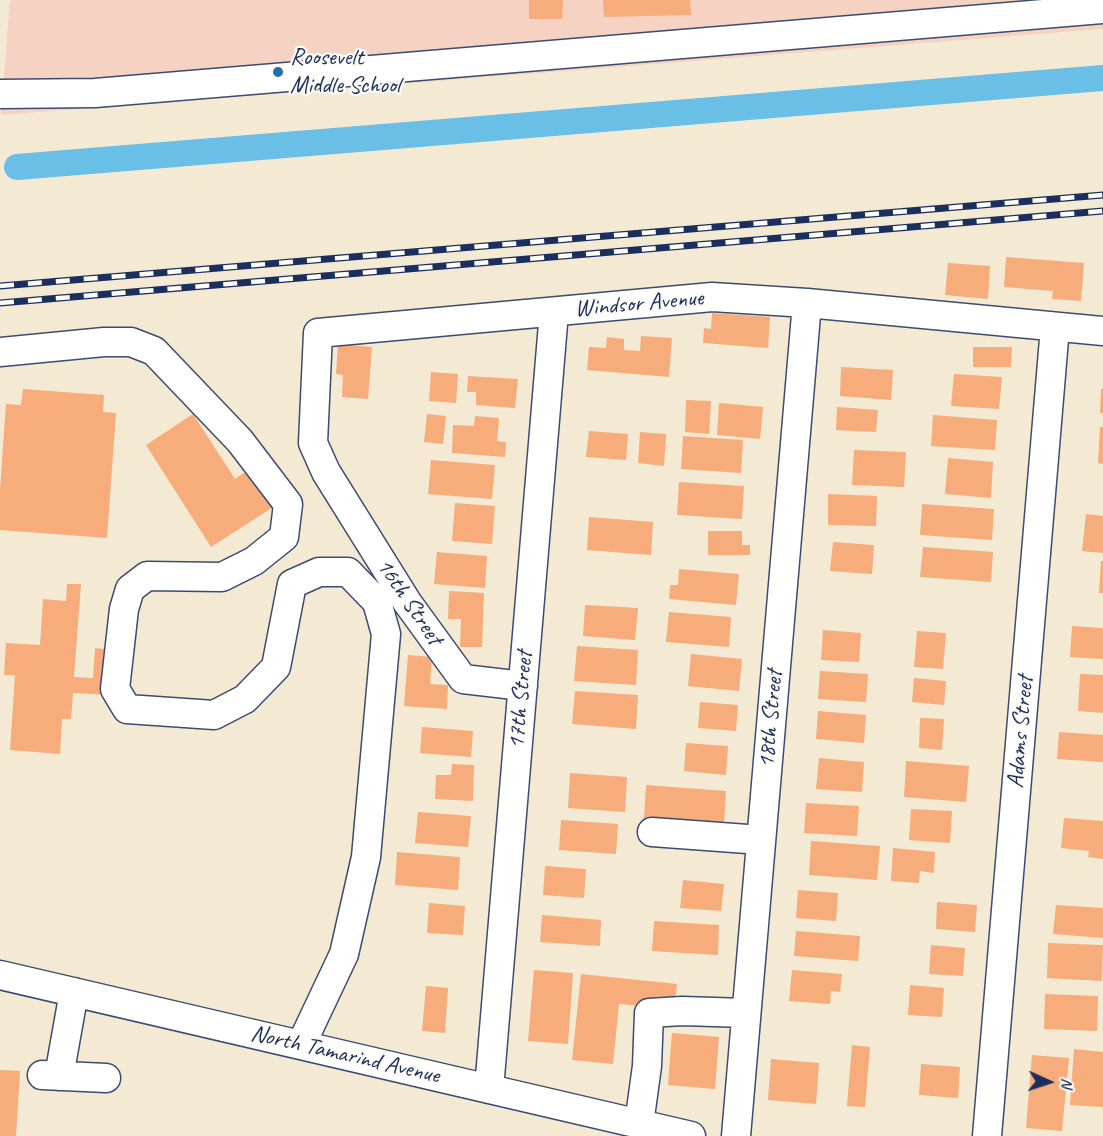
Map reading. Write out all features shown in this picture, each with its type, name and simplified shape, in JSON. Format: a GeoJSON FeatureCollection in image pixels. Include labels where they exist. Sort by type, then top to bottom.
{"type":"FeatureCollection","features":[{"type":"Feature","properties":{"kind":"street"},"geometry":{"type":"LineString","coordinates":[[0,94],[95,93],[1103,9]]}},
{"type":"Feature","properties":{"kind":"street","name":"Windsor Avenue"},"geometry":{"type":"LineString","coordinates":[[326,472],[313,443],[318,333],[712,297],[807,303],[1103,331]]}},
{"type":"Feature","properties":{"kind":"street","name":"18th Street"},"geometry":{"type":"LineString","coordinates":[[736,1136],[807,303]]}},
{"type":"Feature","properties":{"kind":"street","name":"17th Street"},"geometry":{"type":"LineString","coordinates":[[489,1089],[554,312]]}},
{"type":"Feature","properties":{"kind":"street","name":"Adams Street"},"geometry":{"type":"LineString","coordinates":[[987,1136],[1055,327]]}},
{"type":"Feature","properties":{"kind":"street"},"geometry":{"type":"LineString","coordinates":[[0,352],[104,342],[131,342],[154,351],[240,441],[288,504],[284,537],[307,577]]}},
{"type":"Feature","properties":{"kind":"street","name":"16th Street"},"geometry":{"type":"LineString","coordinates":[[326,472],[407,602],[463,679],[523,686]]}},
{"type":"Feature","properties":{"kind":"street"},"geometry":{"type":"LineString","coordinates":[[284,537],[254,561],[222,577],[147,576],[130,589],[123,609],[115,689],[127,709],[214,715],[246,699],[276,667],[292,584],[319,572],[348,572],[376,602],[386,634],[366,857],[344,954],[301,1045]]}},
{"type":"Feature","properties":{"kind":"street"},"geometry":{"type":"LineString","coordinates":[[652,832],[761,840]]}},
{"type":"Feature","properties":{"kind":"street","name":"North Tamarind Avenue"},"geometry":{"type":"LineString","coordinates":[[0,975],[687,1136]]}},
{"type":"Feature","properties":{"kind":"street"},"geometry":{"type":"LineString","coordinates":[[74,992],[51,1075],[106,1078]]}},
{"type":"Feature","properties":{"kind":"street"},"geometry":{"type":"LineString","coordinates":[[639,1124],[647,1066],[649,1013],[682,1011],[746,1013]]}},
{"type":"Feature","properties":{"kind":"shaded area","name":"Roosevelt Middle School"},"geometry":{"type":"Polygon","coordinates":[[[10,0],[1103,0],[1103,29],[1,115],[10,0]]]}},
{"type":"Feature","properties":{"kind":"building"},"geometry":{"type":"Polygon","coordinates":[[[529,0],[563,0],[562,19],[529,19],[529,0]]]}},
{"type":"Feature","properties":{"kind":"building"},"geometry":{"type":"Polygon","coordinates":[[[603,0],[690,0],[691,15],[604,17],[603,0]]]}},
{"type":"Feature","properties":{"kind":"building"},"geometry":{"type":"Polygon","coordinates":[[[1006,257],[1084,263],[1081,301],[1052,299],[1053,291],[1004,287],[1006,257]]]}},
{"type":"Feature","properties":{"kind":"building"},"geometry":{"type":"Polygon","coordinates":[[[948,263],[990,266],[988,299],[945,295],[948,263]]]}},
{"type":"Feature","properties":{"kind":"building"},"geometry":{"type":"Polygon","coordinates":[[[712,313],[770,317],[768,348],[703,343],[704,328],[711,329],[712,313]]]}},
{"type":"Feature","properties":{"kind":"building"},"geometry":{"type":"Polygon","coordinates":[[[641,336],[672,338],[669,377],[587,370],[589,347],[606,348],[607,337],[624,339],[624,350],[640,351],[641,336]]]}},
{"type":"Feature","properties":{"kind":"building"},"geometry":{"type":"Polygon","coordinates":[[[338,344],[372,347],[368,399],[342,397],[343,375],[336,374],[338,344]]]}},
{"type":"Feature","properties":{"kind":"building"},"geometry":{"type":"Polygon","coordinates":[[[973,347],[1012,347],[1011,367],[973,367],[973,347]]]}},
{"type":"Feature","properties":{"kind":"building"},"geometry":{"type":"Polygon","coordinates":[[[841,367],[893,370],[891,400],[840,396],[841,367]]]}},
{"type":"Feature","properties":{"kind":"building"},"geometry":{"type":"Polygon","coordinates":[[[431,372],[458,374],[456,403],[429,401],[431,372]]]}},
{"type":"Feature","properties":{"kind":"building"},"geometry":{"type":"Polygon","coordinates":[[[954,374],[1002,377],[999,409],[951,406],[954,374]]]}},
{"type":"Feature","properties":{"kind":"building"},"geometry":{"type":"Polygon","coordinates":[[[468,376],[518,379],[515,408],[476,405],[476,392],[467,392],[468,376]]]}},
{"type":"Feature","properties":{"kind":"building"},"geometry":{"type":"Polygon","coordinates":[[[23,389],[104,395],[103,412],[116,413],[107,538],[0,530],[0,489],[6,404],[21,405],[23,389]]]}},
{"type":"Feature","properties":{"kind":"building"},"geometry":{"type":"Polygon","coordinates":[[[1101,389],[1103,389],[1103,413],[1100,413],[1101,389]]]}},
{"type":"Feature","properties":{"kind":"building"},"geometry":{"type":"Polygon","coordinates":[[[686,400],[711,401],[709,434],[685,432],[686,400]]]}},
{"type":"Feature","properties":{"kind":"building"},"geometry":{"type":"Polygon","coordinates":[[[719,403],[763,407],[760,439],[717,435],[719,403]]]}},
{"type":"Feature","properties":{"kind":"building"},"geometry":{"type":"Polygon","coordinates":[[[837,407],[878,410],[876,432],[836,430],[837,407]]]}},
{"type":"Feature","properties":{"kind":"building"},"geometry":{"type":"Polygon","coordinates":[[[193,414],[235,479],[254,466],[278,504],[211,547],[146,445],[193,414]]]}},
{"type":"Feature","properties":{"kind":"building"},"geometry":{"type":"Polygon","coordinates":[[[427,414],[446,416],[443,444],[424,442],[427,414]]]}},
{"type":"Feature","properties":{"kind":"building"},"geometry":{"type":"Polygon","coordinates":[[[933,415],[997,420],[995,450],[931,446],[933,415]]]}},
{"type":"Feature","properties":{"kind":"building"},"geometry":{"type":"Polygon","coordinates":[[[475,416],[499,418],[497,441],[506,442],[505,457],[452,453],[453,425],[474,426],[475,416]]]}},
{"type":"Feature","properties":{"kind":"building"},"geometry":{"type":"Polygon","coordinates":[[[1100,427],[1103,427],[1103,464],[1098,463],[1100,427]]]}},
{"type":"Feature","properties":{"kind":"building"},"geometry":{"type":"Polygon","coordinates":[[[589,431],[628,434],[626,460],[586,457],[589,431]]]}},
{"type":"Feature","properties":{"kind":"building"},"geometry":{"type":"Polygon","coordinates":[[[640,432],[666,434],[664,466],[638,463],[640,432]]]}},
{"type":"Feature","properties":{"kind":"building"},"geometry":{"type":"Polygon","coordinates":[[[683,436],[743,440],[741,473],[681,469],[683,436]]]}},
{"type":"Feature","properties":{"kind":"building"},"geometry":{"type":"Polygon","coordinates":[[[854,450],[906,452],[904,487],[852,485],[854,450]]]}},
{"type":"Feature","properties":{"kind":"building"},"geometry":{"type":"Polygon","coordinates":[[[948,458],[993,462],[991,498],[945,494],[948,458]]]}},
{"type":"Feature","properties":{"kind":"building"},"geometry":{"type":"Polygon","coordinates":[[[431,460],[495,465],[492,499],[428,494],[431,460]]]}},
{"type":"Feature","properties":{"kind":"building"},"geometry":{"type":"Polygon","coordinates":[[[679,482],[744,486],[742,519],[677,515],[679,482]]]}},
{"type":"Feature","properties":{"kind":"building"},"geometry":{"type":"Polygon","coordinates":[[[828,494],[877,496],[876,526],[828,525],[828,494]]]}},
{"type":"Feature","properties":{"kind":"building"},"geometry":{"type":"Polygon","coordinates":[[[455,503],[495,506],[492,544],[452,541],[455,503]]]}},
{"type":"Feature","properties":{"kind":"building"},"geometry":{"type":"Polygon","coordinates":[[[922,504],[994,509],[992,540],[920,535],[922,504]]]}},
{"type":"Feature","properties":{"kind":"building"},"geometry":{"type":"Polygon","coordinates":[[[1086,514],[1103,516],[1103,553],[1082,551],[1086,514]]]}},
{"type":"Feature","properties":{"kind":"building"},"geometry":{"type":"Polygon","coordinates":[[[589,517],[653,522],[651,555],[587,550],[589,517]]]}},
{"type":"Feature","properties":{"kind":"building"},"geometry":{"type":"Polygon","coordinates":[[[708,531],[742,531],[742,545],[750,545],[750,555],[708,555],[708,531]]]}},
{"type":"Feature","properties":{"kind":"building"},"geometry":{"type":"Polygon","coordinates":[[[833,542],[874,545],[872,574],[830,571],[833,542]]]}},
{"type":"Feature","properties":{"kind":"building"},"geometry":{"type":"Polygon","coordinates":[[[923,547],[993,552],[991,582],[920,577],[923,547]]]}},
{"type":"Feature","properties":{"kind":"building"},"geometry":{"type":"Polygon","coordinates":[[[437,552],[487,556],[485,588],[434,584],[437,552]]]}},
{"type":"Feature","properties":{"kind":"building"},"geometry":{"type":"Polygon","coordinates":[[[1101,561],[1103,561],[1103,593],[1099,593],[1101,561]]]}},
{"type":"Feature","properties":{"kind":"building"},"geometry":{"type":"Polygon","coordinates":[[[679,569],[739,574],[736,605],[669,599],[670,585],[678,585],[679,569]]]}},
{"type":"Feature","properties":{"kind":"building"},"geometry":{"type":"Polygon","coordinates":[[[67,584],[81,584],[74,677],[93,678],[95,648],[113,650],[109,695],[73,693],[71,719],[62,719],[60,754],[10,750],[15,675],[4,675],[6,643],[40,645],[43,599],[66,601],[67,584]]]}},
{"type":"Feature","properties":{"kind":"building"},"geometry":{"type":"Polygon","coordinates":[[[449,591],[484,593],[482,647],[460,647],[461,619],[448,619],[449,591]]]}},
{"type":"Feature","properties":{"kind":"building"},"geometry":{"type":"Polygon","coordinates":[[[585,605],[638,608],[635,640],[583,636],[585,605]]]}},
{"type":"Feature","properties":{"kind":"building"},"geometry":{"type":"Polygon","coordinates":[[[669,612],[731,617],[729,647],[666,642],[669,612]]]}},
{"type":"Feature","properties":{"kind":"building"},"geometry":{"type":"Polygon","coordinates":[[[1072,626],[1103,628],[1103,659],[1070,657],[1072,626]]]}},
{"type":"Feature","properties":{"kind":"building"},"geometry":{"type":"Polygon","coordinates":[[[823,630],[861,633],[859,662],[821,660],[823,630]]]}},
{"type":"Feature","properties":{"kind":"building"},"geometry":{"type":"Polygon","coordinates":[[[917,631],[946,633],[943,669],[914,667],[917,631]]]}},
{"type":"Feature","properties":{"kind":"building"},"geometry":{"type":"Polygon","coordinates":[[[577,646],[638,650],[636,685],[574,681],[577,646]]]}},
{"type":"Feature","properties":{"kind":"building"},"geometry":{"type":"Polygon","coordinates":[[[691,654],[742,659],[739,691],[688,686],[691,654]]]}},
{"type":"Feature","properties":{"kind":"building"},"geometry":{"type":"Polygon","coordinates":[[[408,655],[432,657],[430,684],[448,685],[447,709],[404,706],[408,655]]]}},
{"type":"Feature","properties":{"kind":"building"},"geometry":{"type":"Polygon","coordinates":[[[820,671],[868,674],[866,702],[818,699],[820,671]]]}},
{"type":"Feature","properties":{"kind":"building"},"geometry":{"type":"Polygon","coordinates":[[[1080,674],[1103,675],[1103,713],[1078,711],[1080,674]]]}},
{"type":"Feature","properties":{"kind":"building"},"geometry":{"type":"Polygon","coordinates":[[[914,678],[946,681],[944,705],[912,702],[914,678]]]}},
{"type":"Feature","properties":{"kind":"building"},"geometry":{"type":"Polygon","coordinates":[[[575,691],[638,695],[636,729],[572,724],[575,691]]]}},
{"type":"Feature","properties":{"kind":"building"},"geometry":{"type":"Polygon","coordinates":[[[700,702],[738,705],[736,731],[698,728],[700,702]]]}},
{"type":"Feature","properties":{"kind":"building"},"geometry":{"type":"Polygon","coordinates":[[[818,711],[866,715],[864,743],[816,739],[818,711]]]}},
{"type":"Feature","properties":{"kind":"building"},"geometry":{"type":"Polygon","coordinates":[[[920,718],[944,719],[942,750],[919,748],[920,718]]]}},
{"type":"Feature","properties":{"kind":"building"},"geometry":{"type":"Polygon","coordinates":[[[422,727],[473,731],[471,757],[420,753],[422,727]]]}},
{"type":"Feature","properties":{"kind":"building"},"geometry":{"type":"Polygon","coordinates":[[[1059,732],[1103,735],[1103,762],[1057,759],[1059,732]]]}},
{"type":"Feature","properties":{"kind":"building"},"geometry":{"type":"Polygon","coordinates":[[[686,743],[728,746],[726,775],[684,771],[686,743]]]}},
{"type":"Feature","properties":{"kind":"building"},"geometry":{"type":"Polygon","coordinates":[[[819,758],[864,762],[862,792],[816,789],[819,758]]]}},
{"type":"Feature","properties":{"kind":"building"},"geometry":{"type":"Polygon","coordinates":[[[906,761],[969,766],[966,802],[904,797],[906,761]]]}},
{"type":"Feature","properties":{"kind":"building"},"geometry":{"type":"Polygon","coordinates":[[[452,764],[474,765],[473,801],[435,799],[436,775],[451,775],[452,764]]]}},
{"type":"Feature","properties":{"kind":"building"},"geometry":{"type":"Polygon","coordinates":[[[570,773],[627,777],[625,812],[568,808],[570,773]]]}},
{"type":"Feature","properties":{"kind":"building"},"geometry":{"type":"Polygon","coordinates":[[[646,785],[726,791],[724,823],[644,818],[646,785]]]}},
{"type":"Feature","properties":{"kind":"building"},"geometry":{"type":"Polygon","coordinates":[[[806,803],[859,806],[857,836],[804,833],[806,803]]]}},
{"type":"Feature","properties":{"kind":"building"},"geometry":{"type":"Polygon","coordinates":[[[911,809],[952,811],[950,843],[909,840],[911,809]]]}},
{"type":"Feature","properties":{"kind":"building"},"geometry":{"type":"Polygon","coordinates":[[[418,812],[471,816],[468,847],[415,843],[418,812]]]}},
{"type":"Feature","properties":{"kind":"building"},"geometry":{"type":"Polygon","coordinates":[[[1064,818],[1103,821],[1103,859],[1088,857],[1089,851],[1061,848],[1064,818]]]}},
{"type":"Feature","properties":{"kind":"building"},"geometry":{"type":"Polygon","coordinates":[[[561,820],[618,824],[616,854],[559,850],[561,820]]]}},
{"type":"Feature","properties":{"kind":"building"},"geometry":{"type":"Polygon","coordinates":[[[811,841],[880,846],[877,880],[809,875],[811,841]]]}},
{"type":"Feature","properties":{"kind":"building"},"geometry":{"type":"Polygon","coordinates":[[[893,848],[935,852],[934,873],[920,871],[919,883],[891,881],[893,848]]]}},
{"type":"Feature","properties":{"kind":"building"},"geometry":{"type":"Polygon","coordinates":[[[397,852],[460,857],[458,890],[395,885],[397,852]]]}},
{"type":"Feature","properties":{"kind":"building"},"geometry":{"type":"Polygon","coordinates":[[[545,866],[586,869],[584,898],[543,895],[545,866]]]}},
{"type":"Feature","properties":{"kind":"building"},"geometry":{"type":"Polygon","coordinates":[[[683,880],[724,884],[721,911],[680,908],[683,880]]]}},
{"type":"Feature","properties":{"kind":"building"},"geometry":{"type":"Polygon","coordinates":[[[798,890],[838,893],[836,921],[796,918],[798,890]]]}},
{"type":"Feature","properties":{"kind":"building"},"geometry":{"type":"Polygon","coordinates":[[[937,902],[977,905],[975,932],[936,929],[937,902]]]}},
{"type":"Feature","properties":{"kind":"building"},"geometry":{"type":"Polygon","coordinates":[[[429,903],[465,906],[463,935],[427,933],[429,903]]]}},
{"type":"Feature","properties":{"kind":"building"},"geometry":{"type":"Polygon","coordinates":[[[1056,905],[1103,908],[1103,938],[1053,934],[1056,905]]]}},
{"type":"Feature","properties":{"kind":"building"},"geometry":{"type":"Polygon","coordinates":[[[542,915],[601,920],[600,946],[540,942],[542,915]]]}},
{"type":"Feature","properties":{"kind":"building"},"geometry":{"type":"Polygon","coordinates":[[[654,921],[719,925],[718,955],[652,951],[654,921]]]}},
{"type":"Feature","properties":{"kind":"building"},"geometry":{"type":"Polygon","coordinates":[[[796,931],[860,936],[858,961],[794,956],[796,931]]]}},
{"type":"Feature","properties":{"kind":"building"},"geometry":{"type":"Polygon","coordinates":[[[1048,943],[1103,945],[1102,981],[1047,978],[1048,943]]]}},
{"type":"Feature","properties":{"kind":"building"},"geometry":{"type":"Polygon","coordinates":[[[931,945],[965,948],[963,976],[929,974],[931,945]]]}},
{"type":"Feature","properties":{"kind":"building"},"geometry":{"type":"Polygon","coordinates":[[[534,970],[573,973],[568,1044],[528,1041],[534,970]]]}},
{"type":"Feature","properties":{"kind":"building"},"geometry":{"type":"Polygon","coordinates":[[[792,970],[842,974],[840,992],[831,991],[830,1004],[789,1001],[792,970]]]}},
{"type":"Feature","properties":{"kind":"building"},"geometry":{"type":"Polygon","coordinates":[[[581,974],[677,984],[674,1009],[619,1004],[613,1064],[572,1060],[581,974]]]}},
{"type":"Feature","properties":{"kind":"building"},"geometry":{"type":"Polygon","coordinates":[[[910,985],[944,988],[942,1017],[908,1015],[910,985]]]}},
{"type":"Feature","properties":{"kind":"building"},"geometry":{"type":"Polygon","coordinates":[[[426,986],[448,988],[445,1033],[422,1031],[426,986]]]}},
{"type":"Feature","properties":{"kind":"building"},"geometry":{"type":"Polygon","coordinates":[[[1045,994],[1098,996],[1097,1031],[1044,1029],[1045,994]]]}},
{"type":"Feature","properties":{"kind":"building"},"geometry":{"type":"Polygon","coordinates":[[[672,1033],[719,1037],[715,1089],[668,1085],[672,1033]]]}},
{"type":"Feature","properties":{"kind":"building"},"geometry":{"type":"Polygon","coordinates":[[[852,1045],[870,1047],[865,1107],[847,1106],[852,1045]]]}},
{"type":"Feature","properties":{"kind":"building"},"geometry":{"type":"Polygon","coordinates":[[[1074,1049],[1103,1052],[1103,1107],[1070,1105],[1074,1049]]]}},
{"type":"Feature","properties":{"kind":"building"},"geometry":{"type":"Polygon","coordinates":[[[1032,1055],[1069,1058],[1062,1131],[1026,1128],[1032,1055]]]}},
{"type":"Feature","properties":{"kind":"building"},"geometry":{"type":"Polygon","coordinates":[[[771,1059],[819,1063],[816,1104],[768,1100],[771,1059]]]}},
{"type":"Feature","properties":{"kind":"building"},"geometry":{"type":"Polygon","coordinates":[[[921,1064],[960,1067],[958,1098],[919,1095],[921,1064]]]}},
{"type":"Feature","properties":{"kind":"building"},"geometry":{"type":"Polygon","coordinates":[[[0,1070],[20,1071],[16,1136],[0,1136],[0,1070]]]}},
{"type":"Feature","properties":{"kind":"waterway"},"geometry":{"type":"LineString","coordinates":[[17,167],[1103,78]]}},
{"type":"Feature","properties":{"kind":"railway"},"geometry":{"type":"LineString","coordinates":[[0,286],[1103,195]]}},
{"type":"Feature","properties":{"kind":"railway"},"geometry":{"type":"LineString","coordinates":[[0,303],[1103,211]]}},
{"type":"Feature","properties":{"kind":"place","name":"Roosevelt Middle School"},"geometry":{"type":"Point","coordinates":[278,72]}}]}
